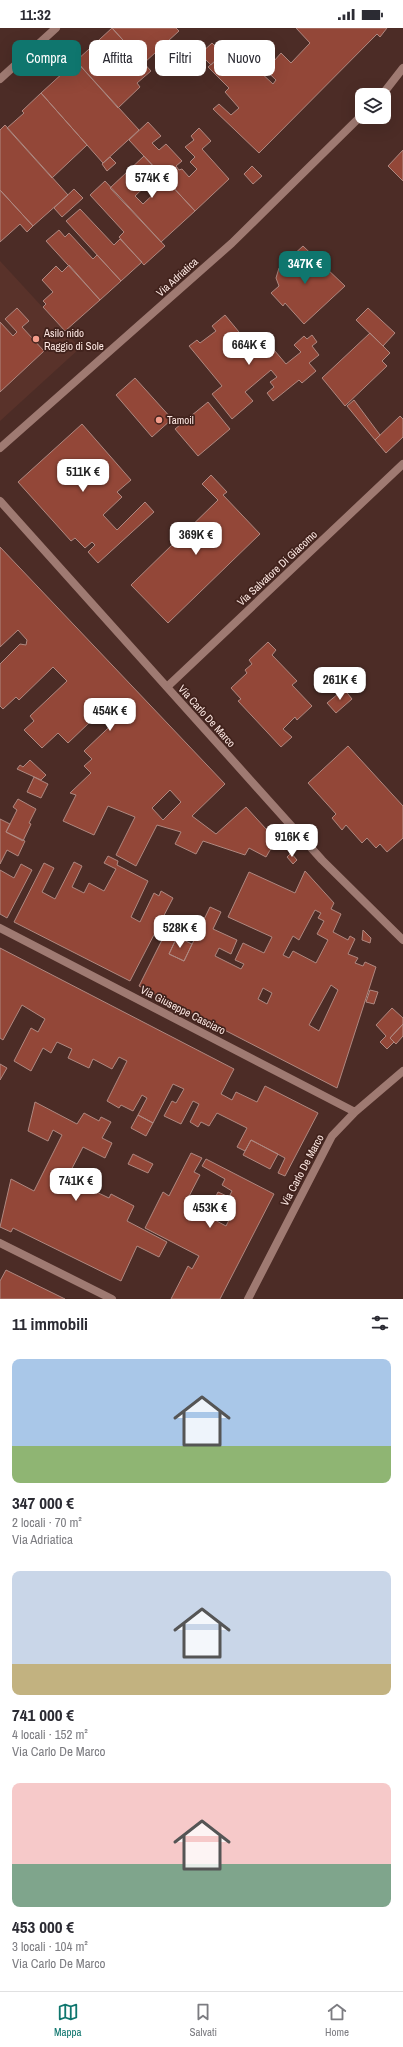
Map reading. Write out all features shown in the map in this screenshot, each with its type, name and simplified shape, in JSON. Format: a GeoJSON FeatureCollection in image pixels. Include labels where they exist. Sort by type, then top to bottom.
{"type":"FeatureCollection","features":[{"type":"Feature","properties":{"kind":"street"},"geometry":{"type":"LineString","coordinates":[[0,79],[56,28]]}},
{"type":"Feature","properties":{"kind":"street"},"geometry":{"type":"LineString","coordinates":[[387,88],[403,68]]}},
{"type":"Feature","properties":{"kind":"street","name":"Via Adriatica"},"geometry":{"type":"LineString","coordinates":[[0,448],[232,243],[355,122]]}},
{"type":"Feature","properties":{"kind":"street","name":"Via Salvatore Di Giacomo"},"geometry":{"type":"LineString","coordinates":[[167,687],[403,464]]}},
{"type":"Feature","properties":{"kind":"street","name":"Via Carlo De Marco"},"geometry":{"type":"LineString","coordinates":[[0,501],[322,860],[403,940]]}},
{"type":"Feature","properties":{"kind":"street","name":"Via Giuseppe Casciaro"},"geometry":{"type":"LineString","coordinates":[[0,928],[355,1112]]}},
{"type":"Feature","properties":{"kind":"street","name":"Via Carlo De Marco"},"geometry":{"type":"LineString","coordinates":[[248,1299],[332,1136],[355,1112],[403,1071]]}},
{"type":"Feature","properties":{"kind":"street"},"geometry":{"type":"LineString","coordinates":[[0,1243],[112,1299]]}},
{"type":"Feature","properties":{"kind":"shaded area","name":"Asilo nido Raggio di Sole"},"geometry":{"type":"Polygon","coordinates":[[[0,261],[80,348],[0,421],[0,261]]]}},
{"type":"Feature","properties":{"kind":"building"},"geometry":{"type":"Polygon","coordinates":[[[112,28],[176,28],[179,31],[169,40],[155,40],[155,53],[147,60],[147,40],[123,40],[112,28]]]}},
{"type":"Feature","properties":{"kind":"building"},"geometry":{"type":"Polygon","coordinates":[[[112,28],[123,40],[99,40],[112,28]]]}},
{"type":"Feature","properties":{"kind":"building"},"geometry":{"type":"Polygon","coordinates":[[[296,28],[387,28],[380,37],[377,34],[259,153],[213,109],[219,104],[231,115],[239,108],[225,92],[229,88],[217,76],[264,76],[273,84],[276,80],[272,76],[275,76],[275,60],[281,53],[291,63],[310,43],[296,28]]]}},
{"type":"Feature","properties":{"kind":"building"},"geometry":{"type":"Polygon","coordinates":[[[212,43],[214,45],[214,62],[211,65],[206,60],[206,48],[212,43]]]}},
{"type":"Feature","properties":{"kind":"building"},"geometry":{"type":"Polygon","coordinates":[[[89,49],[89,76],[81,67],[81,56],[89,49]]]}},
{"type":"Feature","properties":{"kind":"building"},"geometry":{"type":"Polygon","coordinates":[[[214,62],[214,73],[208,67],[214,62]]]}},
{"type":"Feature","properties":{"kind":"building"},"geometry":{"type":"Polygon","coordinates":[[[81,66],[139,130],[103,163],[41,93],[60,76],[81,76],[81,66]]]}},
{"type":"Feature","properties":{"kind":"building"},"geometry":{"type":"Polygon","coordinates":[[[147,67],[151,71],[147,74],[147,67]]]}},
{"type":"Feature","properties":{"kind":"building"},"geometry":{"type":"Polygon","coordinates":[[[89,76],[145,76],[137,83],[140,87],[118,108],[89,76]]]}},
{"type":"Feature","properties":{"kind":"building"},"geometry":{"type":"Polygon","coordinates":[[[41,93],[87,145],[52,178],[7,128],[24,113],[22,111],[41,93]]]}},
{"type":"Feature","properties":{"kind":"building"},"geometry":{"type":"Polygon","coordinates":[[[148,122],[161,136],[152,143],[159,150],[166,144],[182,161],[176,166],[179,170],[182,169],[189,177],[197,169],[190,162],[195,157],[185,147],[194,140],[191,136],[199,128],[211,141],[202,149],[229,179],[195,211],[129,140],[148,122]]]}},
{"type":"Feature","properties":{"kind":"building"},"geometry":{"type":"Polygon","coordinates":[[[5,125],[68,195],[33,226],[0,190],[0,130],[5,125]]]}},
{"type":"Feature","properties":{"kind":"building"},"geometry":{"type":"Polygon","coordinates":[[[403,150],[403,181],[388,166],[403,150]]]}},
{"type":"Feature","properties":{"kind":"building"},"geometry":{"type":"Polygon","coordinates":[[[144,156],[195,211],[161,242],[110,188],[144,156]],[[152,180],[135,196],[143,204],[160,188],[152,180]]]}},
{"type":"Feature","properties":{"kind":"building"},"geometry":{"type":"Polygon","coordinates":[[[110,157],[116,163],[107,171],[102,164],[110,157]]]}},
{"type":"Feature","properties":{"kind":"building"},"geometry":{"type":"Polygon","coordinates":[[[252,166],[262,176],[253,184],[244,174],[252,166]]]}},
{"type":"Feature","properties":{"kind":"building"},"geometry":{"type":"Polygon","coordinates":[[[105,181],[165,246],[144,265],[119,237],[124,232],[90,195],[105,181]]]}},
{"type":"Feature","properties":{"kind":"building"},"geometry":{"type":"Polygon","coordinates":[[[74,189],[83,198],[62,217],[54,208],[74,189]]]}},
{"type":"Feature","properties":{"kind":"building"},"geometry":{"type":"Polygon","coordinates":[[[0,190],[33,226],[27,232],[20,224],[0,242],[0,190]]]}},
{"type":"Feature","properties":{"kind":"building"},"geometry":{"type":"Polygon","coordinates":[[[80,209],[114,245],[120,239],[142,262],[121,281],[66,221],[80,209]]]}},
{"type":"Feature","properties":{"kind":"building"},"geometry":{"type":"Polygon","coordinates":[[[59,230],[65,237],[69,233],[93,259],[97,255],[121,281],[100,300],[46,241],[59,230]]]}},
{"type":"Feature","properties":{"kind":"building"},"geometry":{"type":"Polygon","coordinates":[[[303,246],[345,286],[304,324],[285,303],[283,306],[271,293],[279,286],[276,278],[279,268],[303,246]]]}},
{"type":"Feature","properties":{"kind":"building"},"geometry":{"type":"Polygon","coordinates":[[[69,265],[100,300],[65,331],[43,307],[46,304],[43,301],[53,292],[42,280],[56,266],[62,272],[69,265]]]}},
{"type":"Feature","properties":{"kind":"building"},"geometry":{"type":"Polygon","coordinates":[[[17,308],[29,321],[22,327],[44,351],[0,392],[0,322],[13,336],[17,332],[5,319],[17,308]]]}},
{"type":"Feature","properties":{"kind":"building"},"geometry":{"type":"Polygon","coordinates":[[[368,308],[395,333],[383,346],[356,320],[368,308]]]}},
{"type":"Feature","properties":{"kind":"building"},"geometry":{"type":"Polygon","coordinates":[[[225,315],[239,332],[235,335],[243,345],[248,342],[257,353],[269,344],[286,364],[301,352],[294,345],[304,336],[307,339],[312,335],[317,342],[312,346],[319,355],[309,363],[316,371],[302,383],[299,380],[273,401],[267,393],[274,387],[270,382],[277,377],[271,370],[245,392],[253,401],[232,419],[212,394],[222,386],[189,346],[197,340],[200,343],[216,331],[212,326],[225,315]]]}},
{"type":"Feature","properties":{"kind":"building"},"geometry":{"type":"Polygon","coordinates":[[[370,333],[390,353],[382,361],[387,366],[345,406],[322,378],[370,333]]]}},
{"type":"Feature","properties":{"kind":"building"},"geometry":{"type":"Polygon","coordinates":[[[135,378],[172,419],[152,437],[116,395],[135,378]]]}},
{"type":"Feature","properties":{"kind":"building"},"geometry":{"type":"Polygon","coordinates":[[[354,400],[380,435],[375,440],[347,406],[354,400]]]}},
{"type":"Feature","properties":{"kind":"building"},"geometry":{"type":"Polygon","coordinates":[[[208,402],[230,429],[198,456],[175,429],[208,402]]]}},
{"type":"Feature","properties":{"kind":"building"},"geometry":{"type":"Polygon","coordinates":[[[400,416],[403,419],[403,437],[386,453],[375,440],[400,416]]]}},
{"type":"Feature","properties":{"kind":"building"},"geometry":{"type":"Polygon","coordinates":[[[82,424],[131,480],[117,492],[122,497],[103,515],[117,530],[145,502],[154,512],[98,563],[88,552],[95,545],[92,542],[85,548],[75,538],[71,541],[18,482],[82,424]]]}},
{"type":"Feature","properties":{"kind":"building"},"geometry":{"type":"Polygon","coordinates":[[[211,475],[227,492],[223,495],[260,534],[168,623],[131,585],[218,500],[202,484],[211,475]]]}},
{"type":"Feature","properties":{"kind":"building"},"geometry":{"type":"Polygon","coordinates":[[[0,547],[225,784],[192,816],[216,834],[246,807],[276,840],[266,857],[249,848],[245,855],[203,841],[196,854],[175,844],[181,832],[157,825],[136,866],[116,855],[135,817],[108,806],[94,835],[63,821],[76,795],[70,793],[91,773],[84,766],[92,759],[84,751],[125,712],[113,700],[68,743],[58,733],[42,748],[24,730],[34,721],[30,716],[67,681],[53,667],[19,700],[16,697],[3,709],[0,706],[0,664],[20,644],[26,645],[27,640],[18,630],[0,647],[0,547]],[[170,790],[152,808],[163,820],[181,802],[170,790]]]}},
{"type":"Feature","properties":{"kind":"building"},"geometry":{"type":"Polygon","coordinates":[[[268,642],[276,650],[272,655],[297,681],[292,685],[312,706],[297,720],[295,717],[283,729],[292,737],[281,747],[238,701],[241,699],[231,688],[247,673],[245,670],[252,664],[249,660],[268,642]]]}},
{"type":"Feature","properties":{"kind":"building"},"geometry":{"type":"Polygon","coordinates":[[[344,689],[352,699],[336,713],[327,703],[344,689]]]}},
{"type":"Feature","properties":{"kind":"building"},"geometry":{"type":"Polygon","coordinates":[[[348,746],[403,806],[403,838],[387,852],[380,844],[376,848],[367,838],[362,843],[346,825],[342,830],[332,818],[336,814],[308,783],[348,746]]]}},
{"type":"Feature","properties":{"kind":"building"},"geometry":{"type":"Polygon","coordinates":[[[30,760],[46,775],[41,780],[17,769],[20,765],[23,767],[30,760]]]}},
{"type":"Feature","properties":{"kind":"building"},"geometry":{"type":"Polygon","coordinates":[[[34,777],[48,784],[41,798],[27,792],[34,777]]]}},
{"type":"Feature","properties":{"kind":"building"},"geometry":{"type":"Polygon","coordinates":[[[18,799],[36,809],[29,823],[31,824],[23,841],[6,832],[17,810],[13,807],[18,799]]]}},
{"type":"Feature","properties":{"kind":"building"},"geometry":{"type":"Polygon","coordinates":[[[0,819],[10,824],[6,832],[25,841],[18,856],[7,850],[0,864],[0,819]]]}},
{"type":"Feature","properties":{"kind":"building"},"geometry":{"type":"Polygon","coordinates":[[[291,853],[297,860],[293,864],[287,857],[291,853]]]}},
{"type":"Feature","properties":{"kind":"building"},"geometry":{"type":"Polygon","coordinates":[[[108,856],[118,861],[117,865],[148,881],[131,917],[140,922],[154,893],[159,896],[161,891],[173,898],[130,981],[14,922],[44,863],[54,868],[42,892],[55,899],[74,862],[82,866],[72,887],[84,893],[89,883],[104,891],[116,869],[104,863],[108,856]]]}},
{"type":"Feature","properties":{"kind":"building"},"geometry":{"type":"Polygon","coordinates":[[[21,864],[32,870],[7,918],[0,914],[0,870],[14,878],[21,864]]]}},
{"type":"Feature","properties":{"kind":"building"},"geometry":{"type":"Polygon","coordinates":[[[305,871],[334,903],[331,909],[341,914],[333,932],[348,940],[350,936],[355,939],[348,954],[358,958],[355,963],[363,966],[365,962],[376,967],[337,1088],[139,986],[164,936],[175,941],[169,954],[184,961],[210,907],[221,912],[213,929],[237,940],[231,954],[219,948],[215,956],[241,969],[244,964],[235,960],[243,943],[264,953],[272,937],[228,917],[249,872],[295,893],[305,871]],[[315,910],[299,940],[293,936],[283,955],[289,958],[293,951],[316,963],[328,940],[317,934],[324,921],[318,918],[321,913],[315,910]],[[331,985],[309,1025],[319,1031],[338,990],[331,985]],[[263,988],[258,999],[267,1004],[272,993],[263,988]]]}},
{"type":"Feature","properties":{"kind":"building"},"geometry":{"type":"Polygon","coordinates":[[[363,930],[371,938],[370,943],[362,940],[363,930]]]}},
{"type":"Feature","properties":{"kind":"building"},"geometry":{"type":"Polygon","coordinates":[[[177,937],[192,944],[184,961],[169,954],[177,937]]]}},
{"type":"Feature","properties":{"kind":"building"},"geometry":{"type":"Polygon","coordinates":[[[0,948],[234,1069],[221,1094],[232,1100],[236,1092],[257,1102],[265,1086],[318,1113],[285,1176],[278,1173],[285,1158],[251,1140],[245,1151],[237,1147],[247,1128],[217,1113],[209,1126],[201,1122],[198,1127],[190,1122],[199,1104],[193,1101],[181,1124],[164,1116],[172,1101],[176,1103],[184,1089],[173,1084],[153,1123],[138,1115],[147,1098],[142,1095],[133,1111],[121,1105],[119,1108],[107,1101],[127,1061],[119,1057],[112,1069],[93,1059],[89,1068],[68,1058],[72,1049],[57,1042],[51,1053],[43,1048],[31,1071],[14,1061],[31,1028],[38,1032],[45,1019],[22,1005],[3,1040],[0,1038],[0,948]]]}},
{"type":"Feature","properties":{"kind":"building"},"geometry":{"type":"Polygon","coordinates":[[[370,990],[378,992],[374,1004],[366,1002],[370,990]]]}},
{"type":"Feature","properties":{"kind":"building"},"geometry":{"type":"Polygon","coordinates":[[[392,1008],[403,1018],[403,1024],[390,1038],[394,1042],[387,1049],[380,1042],[386,1036],[376,1025],[392,1008]]]}},
{"type":"Feature","properties":{"kind":"building"},"geometry":{"type":"Polygon","coordinates":[[[403,1024],[403,1036],[396,1044],[390,1038],[403,1024]]]}},
{"type":"Feature","properties":{"kind":"building"},"geometry":{"type":"Polygon","coordinates":[[[0,1064],[7,1068],[0,1080],[0,1064]]]}},
{"type":"Feature","properties":{"kind":"building"},"geometry":{"type":"Polygon","coordinates":[[[35,1102],[77,1124],[84,1113],[99,1121],[101,1117],[111,1122],[102,1138],[112,1143],[105,1158],[83,1147],[67,1178],[109,1198],[111,1194],[134,1206],[127,1221],[167,1242],[159,1257],[137,1246],[121,1281],[13,1228],[11,1232],[0,1227],[11,1179],[34,1191],[62,1135],[53,1130],[48,1141],[28,1131],[35,1102]]]}},
{"type":"Feature","properties":{"kind":"building"},"geometry":{"type":"Polygon","coordinates":[[[138,1115],[153,1123],[146,1136],[131,1128],[138,1115]]]}},
{"type":"Feature","properties":{"kind":"building"},"geometry":{"type":"Polygon","coordinates":[[[251,1140],[278,1154],[270,1169],[243,1155],[251,1140]]]}},
{"type":"Feature","properties":{"kind":"building"},"geometry":{"type":"Polygon","coordinates":[[[191,1153],[202,1158],[194,1172],[200,1175],[185,1204],[226,1226],[230,1218],[210,1208],[218,1192],[229,1197],[232,1191],[222,1185],[225,1179],[202,1166],[206,1159],[274,1194],[220,1299],[171,1299],[188,1266],[192,1269],[199,1256],[145,1228],[163,1192],[169,1196],[191,1153]]]}},
{"type":"Feature","properties":{"kind":"building"},"geometry":{"type":"Polygon","coordinates":[[[133,1154],[153,1164],[148,1173],[128,1164],[133,1154]]]}},
{"type":"Feature","properties":{"kind":"building"},"geometry":{"type":"Polygon","coordinates":[[[6,1270],[65,1299],[0,1299],[0,1281],[6,1270]]]}},
{"type":"Feature","properties":{"kind":"place","name":"Asilo nido Raggio di Sole"},"geometry":{"type":"Point","coordinates":[36,339]}},
{"type":"Feature","properties":{"kind":"place","name":"Tamoil"},"geometry":{"type":"Point","coordinates":[159,420]}}]}
